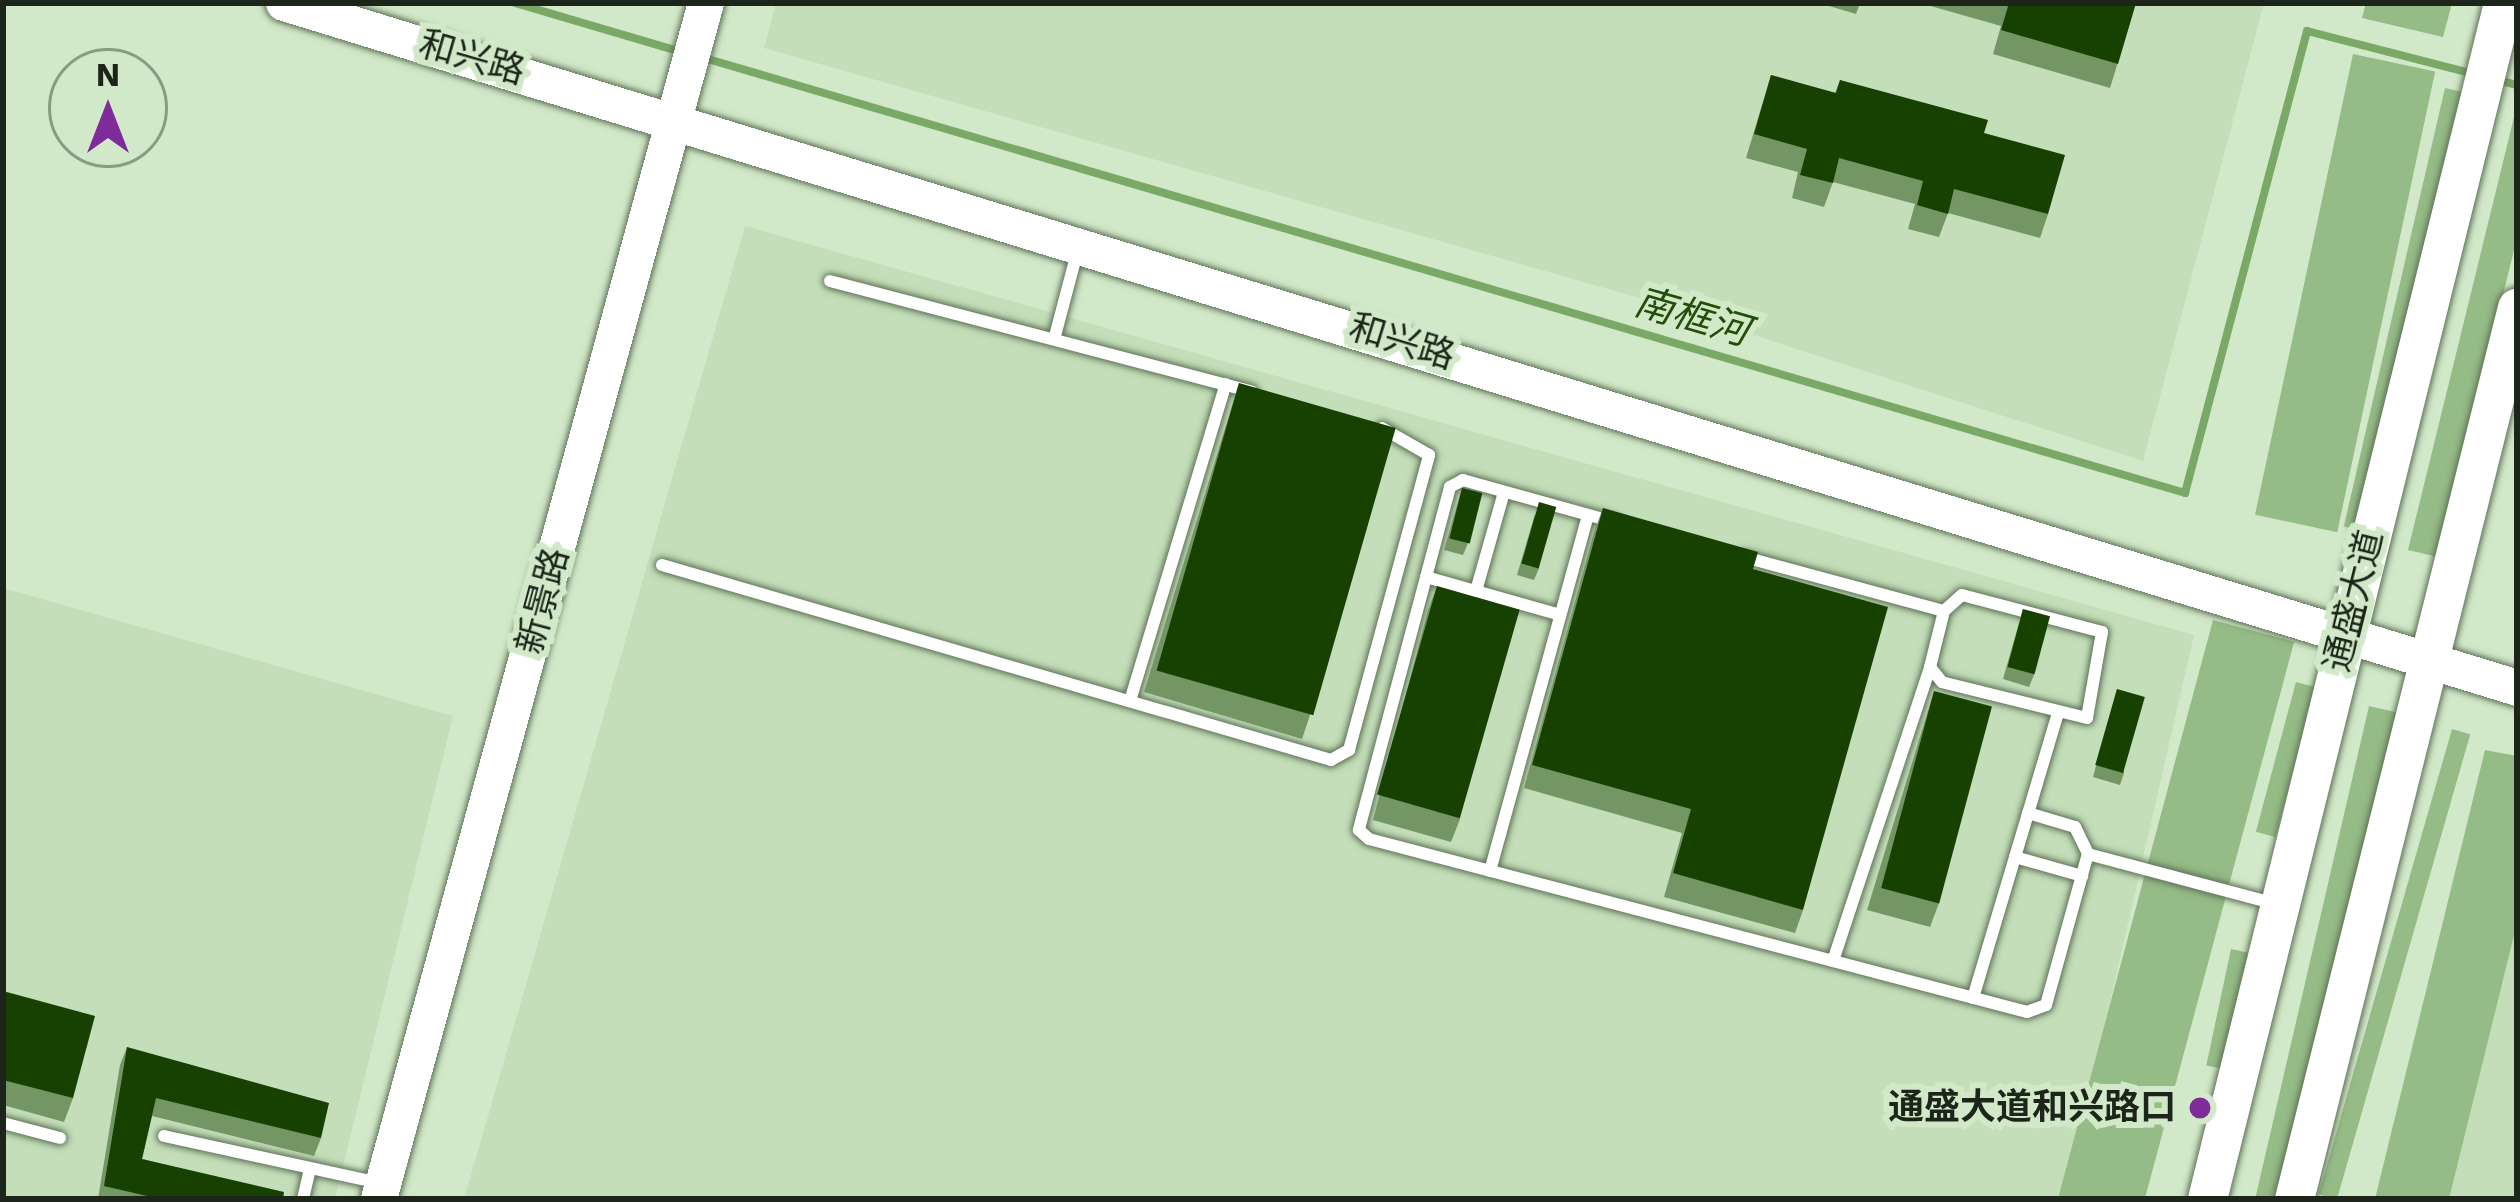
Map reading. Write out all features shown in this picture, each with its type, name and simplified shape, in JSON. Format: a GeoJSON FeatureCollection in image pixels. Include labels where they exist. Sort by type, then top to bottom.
{"type":"FeatureCollection","features":[{"type":"Feature","properties":{"kind":"main road","name":"通盛大道"},"geometry":{"type":"LineString","coordinates":[[2207,1199],[2503,3]]}},
{"type":"Feature","properties":{"kind":"main road"},"geometry":{"type":"LineString","coordinates":[[2294,1199],[2517,307]]}},
{"type":"Feature","properties":{"kind":"street","name":"和兴路"},"geometry":{"type":"LineString","coordinates":[[284,3],[676,117],[2517,688]]}},
{"type":"Feature","properties":{"kind":"street","name":"新景路"},"geometry":{"type":"LineString","coordinates":[[381,1191],[706,3]]}},
{"type":"Feature","properties":{"kind":"lane"},"geometry":{"type":"LineString","coordinates":[[1054,336],[1080,242]]}},
{"type":"Feature","properties":{"kind":"lane"},"geometry":{"type":"LineString","coordinates":[[830,280],[1268,396]]}},
{"type":"Feature","properties":{"kind":"lane"},"geometry":{"type":"LineString","coordinates":[[1130,701],[1226,384]]}},
{"type":"Feature","properties":{"kind":"lane"},"geometry":{"type":"LineString","coordinates":[[662,565],[1331,760],[1349,750],[1429,455],[1414,437],[1352,419]]}},
{"type":"Feature","properties":{"kind":"lane"},"geometry":{"type":"LineString","coordinates":[[1632,526],[1504,492],[1450,487],[1360,830],[1490,871],[2027,1012],[2046,1005],[2088,854],[2075,827],[2028,813]]}},
{"type":"Feature","properties":{"kind":"lane"},"geometry":{"type":"LineString","coordinates":[[1476,591],[1504,492]]}},
{"type":"Feature","properties":{"kind":"lane"},"geometry":{"type":"LineString","coordinates":[[1490,871],[1588,514]]}},
{"type":"Feature","properties":{"kind":"lane"},"geometry":{"type":"LineString","coordinates":[[1721,550],[1944,611]]}},
{"type":"Feature","properties":{"kind":"lane"},"geometry":{"type":"LineString","coordinates":[[1426,577],[1560,615]]}},
{"type":"Feature","properties":{"kind":"lane"},"geometry":{"type":"LineString","coordinates":[[1833,961],[1944,611],[1962,596],[2102,632],[2087,718],[2056,716],[1942,682],[1930,667]]}},
{"type":"Feature","properties":{"kind":"lane"},"geometry":{"type":"LineString","coordinates":[[1973,998],[2056,716]]}},
{"type":"Feature","properties":{"kind":"lane"},"geometry":{"type":"LineString","coordinates":[[2088,854],[2278,905]]}},
{"type":"Feature","properties":{"kind":"lane"},"geometry":{"type":"LineString","coordinates":[[2014,857],[2082,876]]}},
{"type":"Feature","properties":{"kind":"lane"},"geometry":{"type":"LineString","coordinates":[[3,1124],[60,1138]]}},
{"type":"Feature","properties":{"kind":"lane"},"geometry":{"type":"LineString","coordinates":[[164,1136],[310,1169],[381,1191]]}},
{"type":"Feature","properties":{"kind":"lane"},"geometry":{"type":"LineString","coordinates":[[303,1199],[310,1169]]}},
{"type":"Feature","properties":{"kind":"shaded area"},"geometry":{"type":"Polygon","coordinates":[[[776,3],[2264,3],[2143,461],[1636,297],[764,48],[776,3]]]}},
{"type":"Feature","properties":{"kind":"shaded area"},"geometry":{"type":"Polygon","coordinates":[[[2366,3],[2452,3],[2443,37],[2362,18],[2366,3]]]}},
{"type":"Feature","properties":{"kind":"shaded area"},"geometry":{"type":"Polygon","coordinates":[[[2353,54],[2435,71],[2337,532],[2255,515],[2353,54]]]}},
{"type":"Feature","properties":{"kind":"shaded area"},"geometry":{"type":"Polygon","coordinates":[[[2445,88],[2463,92],[2361,531],[2344,526],[2445,88]]]}},
{"type":"Feature","properties":{"kind":"shaded area"},"geometry":{"type":"Polygon","coordinates":[[[2517,105],[2517,238],[2438,557],[2408,550],[2517,105]]]}},
{"type":"Feature","properties":{"kind":"shaded area"},"geometry":{"type":"Polygon","coordinates":[[[745,226],[2194,635],[2065,1199],[464,1199],[745,226]]]}},
{"type":"Feature","properties":{"kind":"shaded area"},"geometry":{"type":"Polygon","coordinates":[[[3,588],[453,716],[335,1199],[3,1199],[3,588]]]}},
{"type":"Feature","properties":{"kind":"shaded area"},"geometry":{"type":"Polygon","coordinates":[[[2213,620],[2294,642],[2145,1199],[2059,1196],[2213,620]]]}},
{"type":"Feature","properties":{"kind":"shaded area"},"geometry":{"type":"Polygon","coordinates":[[[2296,682],[2315,687],[2275,837],[2256,832],[2296,682]]]}},
{"type":"Feature","properties":{"kind":"shaded area"},"geometry":{"type":"Polygon","coordinates":[[[2369,706],[2399,713],[2287,1199],[2255,1199],[2369,706]]]}},
{"type":"Feature","properties":{"kind":"shaded area"},"geometry":{"type":"Polygon","coordinates":[[[2452,729],[2470,734],[2337,1199],[2319,1194],[2452,729]]]}},
{"type":"Feature","properties":{"kind":"shaded area"},"geometry":{"type":"Polygon","coordinates":[[[2485,750],[2517,756],[2517,923],[2449,1199],[2375,1199],[2485,750]]]}},
{"type":"Feature","properties":{"kind":"shaded area"},"geometry":{"type":"Polygon","coordinates":[[[2517,897],[2517,1199],[2440,1199],[2517,897]]]}},
{"type":"Feature","properties":{"kind":"shaded area"},"geometry":{"type":"Polygon","coordinates":[[[2231,949],[2250,953],[2225,1069],[2206,1065],[2231,949]]]}},
{"type":"Feature","properties":{"kind":"building"},"geometry":{"type":"Polygon","coordinates":[[[2009,3],[2136,3],[2118,64],[2001,30],[2009,3]]]}},
{"type":"Feature","properties":{"kind":"building"},"geometry":{"type":"Polygon","coordinates":[[[1771,75],[1836,93],[1840,80],[1988,120],[1984,133],[2065,155],[2048,214],[1954,189],[1948,214],[1917,205],[1923,181],[1839,158],[1833,183],[1800,175],[1807,149],[1754,134],[1771,75]]]}},
{"type":"Feature","properties":{"kind":"building"},"geometry":{"type":"Polygon","coordinates":[[[1239,383],[1396,428],[1313,715],[1157,670],[1239,383]]]}},
{"type":"Feature","properties":{"kind":"building"},"geometry":{"type":"Polygon","coordinates":[[[1462,488],[1482,493],[1470,544],[1449,538],[1462,488]]]}},
{"type":"Feature","properties":{"kind":"building"},"geometry":{"type":"Polygon","coordinates":[[[1539,502],[1556,507],[1539,568],[1521,564],[1539,502]]]}},
{"type":"Feature","properties":{"kind":"building"},"geometry":{"type":"Polygon","coordinates":[[[1603,508],[1758,552],[1753,569],[1888,607],[1803,910],[1673,873],[1691,809],[1532,765],[1603,508]]]}},
{"type":"Feature","properties":{"kind":"building"},"geometry":{"type":"Polygon","coordinates":[[[1437,586],[1520,610],[1460,818],[1377,795],[1437,586]]]}},
{"type":"Feature","properties":{"kind":"building"},"geometry":{"type":"Polygon","coordinates":[[[2023,609],[2050,616],[2035,674],[2007,667],[2023,609]]]}},
{"type":"Feature","properties":{"kind":"building"},"geometry":{"type":"Polygon","coordinates":[[[2117,689],[2145,697],[2123,773],[2095,765],[2117,689]]]}},
{"type":"Feature","properties":{"kind":"building"},"geometry":{"type":"Polygon","coordinates":[[[1934,691],[1992,707],[1939,904],[1881,888],[1934,691]]]}},
{"type":"Feature","properties":{"kind":"building"},"geometry":{"type":"Polygon","coordinates":[[[3,991],[95,1016],[73,1098],[3,1080],[3,991]]]}},
{"type":"Feature","properties":{"kind":"building"},"geometry":{"type":"Polygon","coordinates":[[[127,1047],[329,1103],[321,1138],[156,1098],[142,1159],[284,1192],[283,1199],[160,1199],[104,1186],[127,1047]]]}},
{"type":"Feature","properties":{"kind":"waterway","name":"南框河"},"geometry":{"type":"LineString","coordinates":[[515,3],[681,52]]}},
{"type":"Feature","properties":{"kind":"waterway","name":"南框河"},"geometry":{"type":"LineString","coordinates":[[701,57],[2185,493],[2307,31],[2470,73]]}},
{"type":"Feature","properties":{"kind":"waterway","name":"南框河"},"geometry":{"type":"LineString","coordinates":[[2497,80],[2517,85]]}},
{"type":"Feature","properties":{"kind":"place","name":"通盛大道和兴路口"},"geometry":{"type":"Point","coordinates":[2200,1108]}}]}
